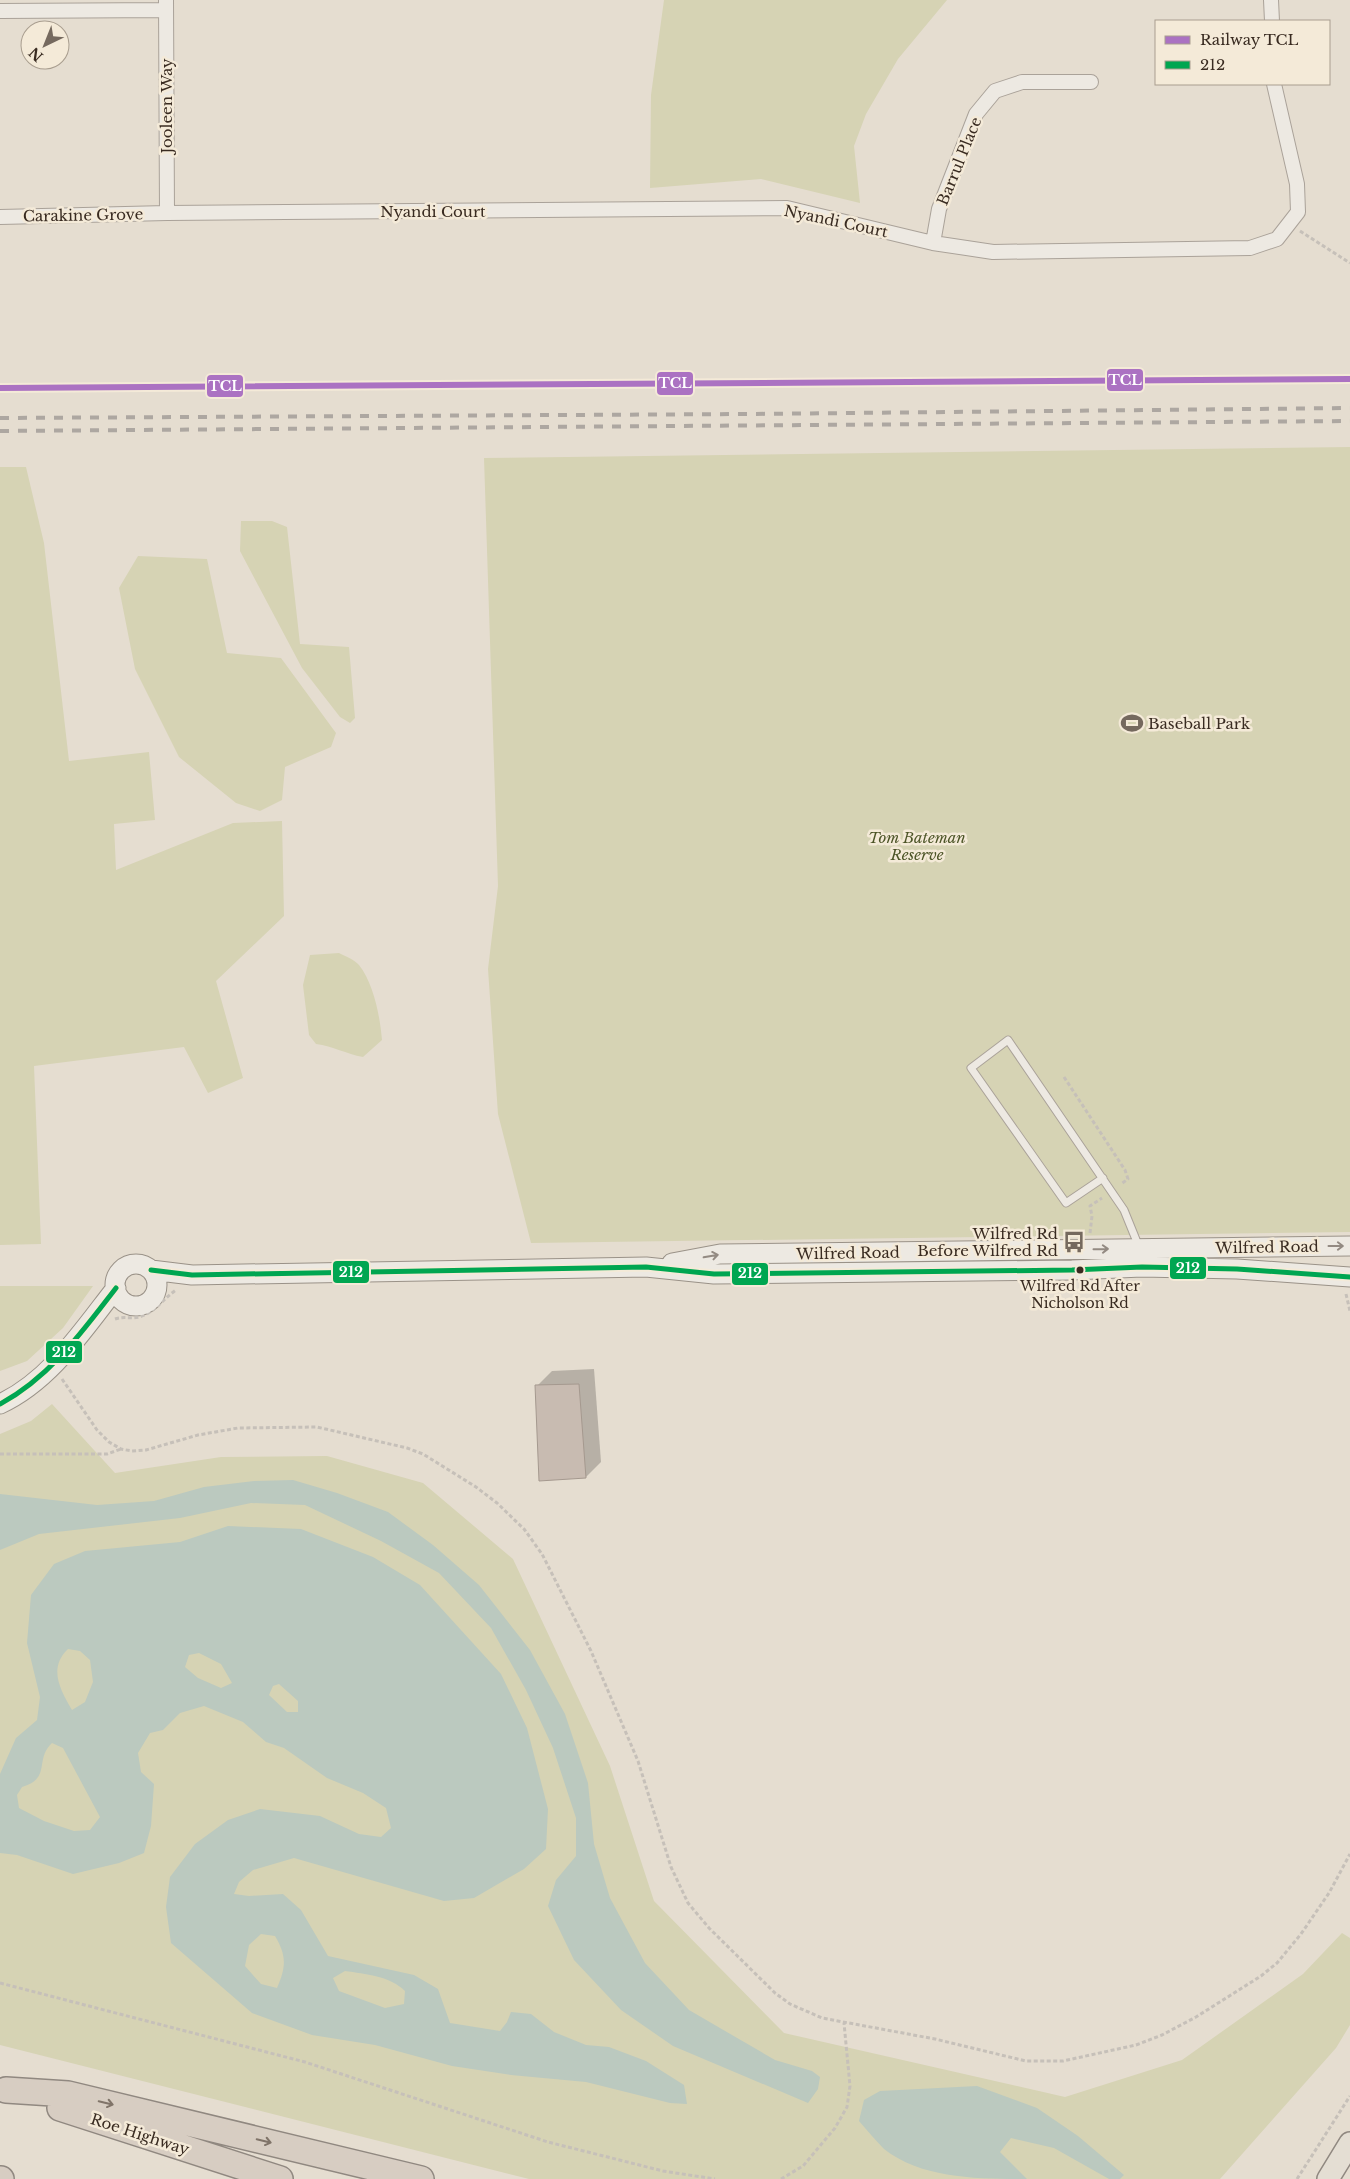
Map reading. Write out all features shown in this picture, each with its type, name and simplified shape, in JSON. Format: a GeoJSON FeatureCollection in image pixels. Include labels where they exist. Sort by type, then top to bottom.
{"type":"FeatureCollection","features":[{"type":"Feature","properties":{"kind":"highway","name":"Roe Highway"},"geometry":{"type":"LineString","coordinates":[[3,2089],[280,2179]]}},
{"type":"Feature","properties":{"kind":"highway"},"geometry":{"type":"LineString","coordinates":[[3,2089],[68,2094],[421,2179]]}},
{"type":"Feature","properties":{"kind":"main road","name":"Wilfred Road"},"geometry":{"type":"LineString","coordinates":[[157,1290],[188,1281],[646,1267],[714,1274],[1072,1270],[1141,1258],[1350,1246]]}},
{"type":"Feature","properties":{"kind":"main road","name":"Wilfred Road"},"geometry":{"type":"LineString","coordinates":[[1141,1258],[1348,1281]]}},
{"type":"Feature","properties":{"kind":"main road"},"geometry":{"type":"LineString","coordinates":[[138,1264],[151,1270],[156,1277],[157,1290],[155,1296],[144,1305],[138,1306],[120,1295],[117,1277],[126,1267],[138,1264]]}},
{"type":"Feature","properties":{"kind":"main road","name":"Wilfred Road"},"geometry":{"type":"LineString","coordinates":[[151,1270],[188,1281]]}},
{"type":"Feature","properties":{"kind":"main road"},"geometry":{"type":"LineString","coordinates":[[0,1404],[38,1379],[61,1357],[90,1321],[120,1295]]}},
{"type":"Feature","properties":{"kind":"main road"},"geometry":{"type":"LineString","coordinates":[[1328,2179],[1350,2143]]}},
{"type":"Feature","properties":{"kind":"street"},"geometry":{"type":"LineString","coordinates":[[1271,0],[1272,20]]}},
{"type":"Feature","properties":{"kind":"street"},"geometry":{"type":"LineString","coordinates":[[0,11],[166,5]]}},
{"type":"Feature","properties":{"kind":"street","name":"Jooleen Way"},"geometry":{"type":"LineString","coordinates":[[166,5],[167,213]]}},
{"type":"Feature","properties":{"kind":"street","name":"Barrul Place"},"geometry":{"type":"LineString","coordinates":[[933,243],[939,209],[976,114],[995,91],[1022,82],[1091,82]]}},
{"type":"Feature","properties":{"kind":"street","name":"Nyandi Court"},"geometry":{"type":"LineString","coordinates":[[167,213],[787,208],[933,243],[993,252],[1250,248],[1277,239],[1298,212],[1297,184],[1274,85]]}},
{"type":"Feature","properties":{"kind":"street","name":"Carakine Grove"},"geometry":{"type":"LineString","coordinates":[[0,217],[167,213]]}},
{"type":"Feature","properties":{"kind":"lane"},"geometry":{"type":"LineString","coordinates":[[1103,1178],[1066,1203],[971,1068],[1008,1040],[1103,1178],[1124,1210],[1141,1258]]}},
{"type":"Feature","properties":{"kind":"path"},"geometry":{"type":"LineString","coordinates":[[1288,225],[1306,234],[1350,263]]}},
{"type":"Feature","properties":{"kind":"path"},"geometry":{"type":"LineString","coordinates":[[1064,1077],[1125,1170],[1128,1180],[1120,1185]]}},
{"type":"Feature","properties":{"kind":"path"},"geometry":{"type":"LineString","coordinates":[[1089,1241],[1092,1216],[1090,1206],[1104,1196]]}},
{"type":"Feature","properties":{"kind":"path"},"geometry":{"type":"LineString","coordinates":[[110,1321],[124,1316],[137,1318],[150,1313],[166,1297],[188,1281]]}},
{"type":"Feature","properties":{"kind":"path"},"geometry":{"type":"LineString","coordinates":[[1348,1281],[1350,1311]]}},
{"type":"Feature","properties":{"kind":"path"},"geometry":{"type":"LineString","coordinates":[[57,1373],[97,1430],[109,1442],[121,1448],[132,1451],[146,1450],[198,1434],[238,1428],[316,1427],[408,1448],[423,1454],[476,1486],[497,1503],[524,1529],[542,1554],[591,1651],[638,1761],[671,1867],[688,1903],[704,1922],[775,1994],[805,2012],[844,2023],[935,2039],[1026,2061],[1063,2061],[1136,2045],[1162,2035],[1196,2017],[1261,1976],[1277,1963],[1301,1934],[1329,1893],[1350,1854]]}},
{"type":"Feature","properties":{"kind":"path"},"geometry":{"type":"LineString","coordinates":[[0,1454],[107,1454],[121,1448]]}},
{"type":"Feature","properties":{"kind":"path"},"geometry":{"type":"LineString","coordinates":[[0,1983],[305,2062],[548,2142],[663,2171],[715,2179]]}},
{"type":"Feature","properties":{"kind":"path"},"geometry":{"type":"LineString","coordinates":[[781,2179],[803,2166],[835,2128],[847,2107],[850,2086],[844,2023]]}},
{"type":"Feature","properties":{"kind":"path"},"geometry":{"type":"LineString","coordinates":[[1297,2179],[1350,2096]]}},
{"type":"Feature","properties":{"kind":"green space"},"geometry":{"type":"Polygon","coordinates":[[[664,0],[947,0],[898,59],[866,114],[854,146],[860,203],[761,179],[650,188],[651,95],[664,0]]]}},
{"type":"Feature","properties":{"kind":"green space","name":"Tom Bateman Reserve"},"geometry":{"type":"Polygon","coordinates":[[[1350,447],[1350,1232],[531,1243],[498,1114],[488,969],[498,886],[484,458],[1350,447]]]}},
{"type":"Feature","properties":{"kind":"green space"},"geometry":{"type":"Polygon","coordinates":[[[0,467],[26,467],[44,543],[69,761],[149,752],[155,820],[114,824],[116,870],[233,823],[282,821],[284,916],[216,981],[243,1078],[208,1093],[184,1047],[34,1066],[41,1244],[0,1245],[0,467]]]}},
{"type":"Feature","properties":{"kind":"green space"},"geometry":{"type":"Polygon","coordinates":[[[241,521],[272,521],[287,527],[300,644],[349,647],[355,718],[350,723],[340,717],[302,668],[240,551],[241,521]]]}},
{"type":"Feature","properties":{"kind":"green space"},"geometry":{"type":"Polygon","coordinates":[[[138,556],[207,559],[227,653],[281,658],[336,733],[331,747],[285,767],[282,800],[260,811],[236,803],[179,757],[135,669],[119,588],[138,556]]]}},
{"type":"Feature","properties":{"kind":"green space"},"geometry":{"type":"Polygon","coordinates":[[[339,953],[359,965],[369,982],[378,1011],[382,1040],[363,1057],[316,1044],[309,1035],[303,985],[310,955],[339,953]]]}},
{"type":"Feature","properties":{"kind":"green space"},"geometry":{"type":"Polygon","coordinates":[[[0,1286],[93,1286],[63,1328],[27,1361],[0,1371],[0,1286]]]}},
{"type":"Feature","properties":{"kind":"green space"},"geometry":{"type":"Polygon","coordinates":[[[52,1404],[115,1473],[221,1457],[327,1456],[423,1483],[513,1559],[610,1766],[654,1901],[784,2033],[1065,2097],[1182,2060],[1303,1974],[1342,1933],[1350,1938],[1350,2025],[1336,2048],[1220,2179],[529,2179],[0,2045],[0,1434],[31,1421],[52,1404]]]}},
{"type":"Feature","properties":{"kind":"shaded area"},"geometry":{"type":"Polygon","coordinates":[[[293,1480],[337,1493],[388,1512],[433,1545],[479,1585],[530,1650],[565,1714],[588,1783],[594,1844],[610,1898],[645,1963],[689,2010],[775,2060],[812,2071],[820,2077],[818,2089],[808,2103],[673,2046],[621,2010],[574,1960],[548,1906],[556,1880],[576,1856],[576,1818],[553,1748],[526,1690],[491,1628],[439,1573],[381,1541],[305,1505],[251,1503],[180,1518],[39,1534],[0,1550],[0,1494],[97,1505],[154,1501],[204,1487],[254,1481],[293,1480]]]}},
{"type":"Feature","properties":{"kind":"shaded area"},"geometry":{"type":"Polygon","coordinates":[[[228,1526],[301,1529],[373,1557],[420,1585],[501,1674],[527,1728],[548,1809],[546,1849],[524,1869],[474,1898],[444,1901],[294,1858],[253,1870],[239,1882],[234,1894],[249,1896],[283,1894],[301,1910],[328,1956],[414,1975],[438,1989],[450,2023],[500,2031],[507,2022],[511,2012],[531,2014],[554,2032],[586,2045],[609,2047],[646,2061],[684,2085],[687,2104],[670,2103],[586,2082],[511,2075],[452,2066],[375,2045],[312,2035],[252,2013],[171,1943],[166,1907],[170,1877],[195,1844],[228,1820],[260,1809],[320,1816],[359,1834],[381,1837],[391,1828],[386,1808],[363,1793],[327,1778],[284,1748],[266,1742],[243,1722],[204,1706],[180,1713],[163,1730],[150,1733],[138,1753],[141,1772],[154,1784],[151,1826],[144,1853],[119,1863],[73,1874],[17,1855],[0,1853],[0,1774],[16,1738],[37,1720],[40,1697],[27,1643],[31,1595],[54,1564],[85,1551],[180,1542],[228,1526]],[[68,1649],[58,1664],[57,1671],[60,1686],[72,1710],[85,1702],[93,1682],[90,1660],[80,1651],[68,1649]],[[199,1653],[189,1655],[185,1667],[198,1678],[221,1688],[232,1683],[221,1664],[199,1653]],[[279,1684],[273,1686],[269,1695],[287,1712],[298,1712],[298,1701],[279,1684]],[[52,1743],[47,1749],[37,1779],[22,1787],[17,1795],[19,1808],[44,1821],[74,1831],[90,1830],[100,1817],[63,1748],[52,1743]],[[261,1934],[249,1945],[245,1966],[261,1984],[277,1988],[284,1962],[282,1950],[275,1936],[261,1934]],[[345,1971],[333,1978],[339,1991],[385,2008],[404,2004],[405,1991],[399,1986],[385,1979],[369,1975],[345,1971]]]}},
{"type":"Feature","properties":{"kind":"shaded area"},"geometry":{"type":"Polygon","coordinates":[[[977,2086],[1037,2108],[1078,2136],[1124,2175],[1120,2179],[1109,2179],[1054,2148],[1011,2138],[1000,2152],[1027,2179],[990,2179],[933,2172],[899,2159],[884,2149],[859,2121],[864,2100],[880,2091],[977,2086]]]}},
{"type":"Feature","properties":{"kind":"building"},"geometry":{"type":"Polygon","coordinates":[[[579,1384],[586,1478],[539,1481],[535,1385],[579,1384]]]}},
{"type":"Feature","properties":{"kind":"railway"},"geometry":{"type":"LineString","coordinates":[[0,418],[750,414],[1350,408]]}},
{"type":"Feature","properties":{"kind":"railway"},"geometry":{"type":"LineString","coordinates":[[0,431],[1350,421]]}},
{"type":"Feature","properties":{"kind":"rail line","name":"TCL"},"geometry":{"type":"LineString","coordinates":[[0,388],[1350,379]]}},
{"type":"Feature","properties":{"kind":"transit line","name":"212"},"geometry":{"type":"LineString","coordinates":[[151,1270],[192,1275],[646,1267],[714,1274],[1072,1270],[1142,1267],[1237,1269],[1350,1277]]}},
{"type":"Feature","properties":{"kind":"transit line","name":"212"},"geometry":{"type":"LineString","coordinates":[[0,1404],[18,1393],[50,1367],[78,1337],[116,1288]]}},
{"type":"Feature","properties":{"kind":"place","name":"Baseball Park"},"geometry":{"type":"Point","coordinates":[1132,723]}},
{"type":"Feature","properties":{"kind":"place","name":"Wilfred Rd Before Wilfred Rd"},"geometry":{"type":"Point","coordinates":[1074,1242]}},
{"type":"Feature","properties":{"kind":"place","name":"Wilfred Rd After Nicholson Rd"},"geometry":{"type":"Point","coordinates":[1080,1270]}}]}
